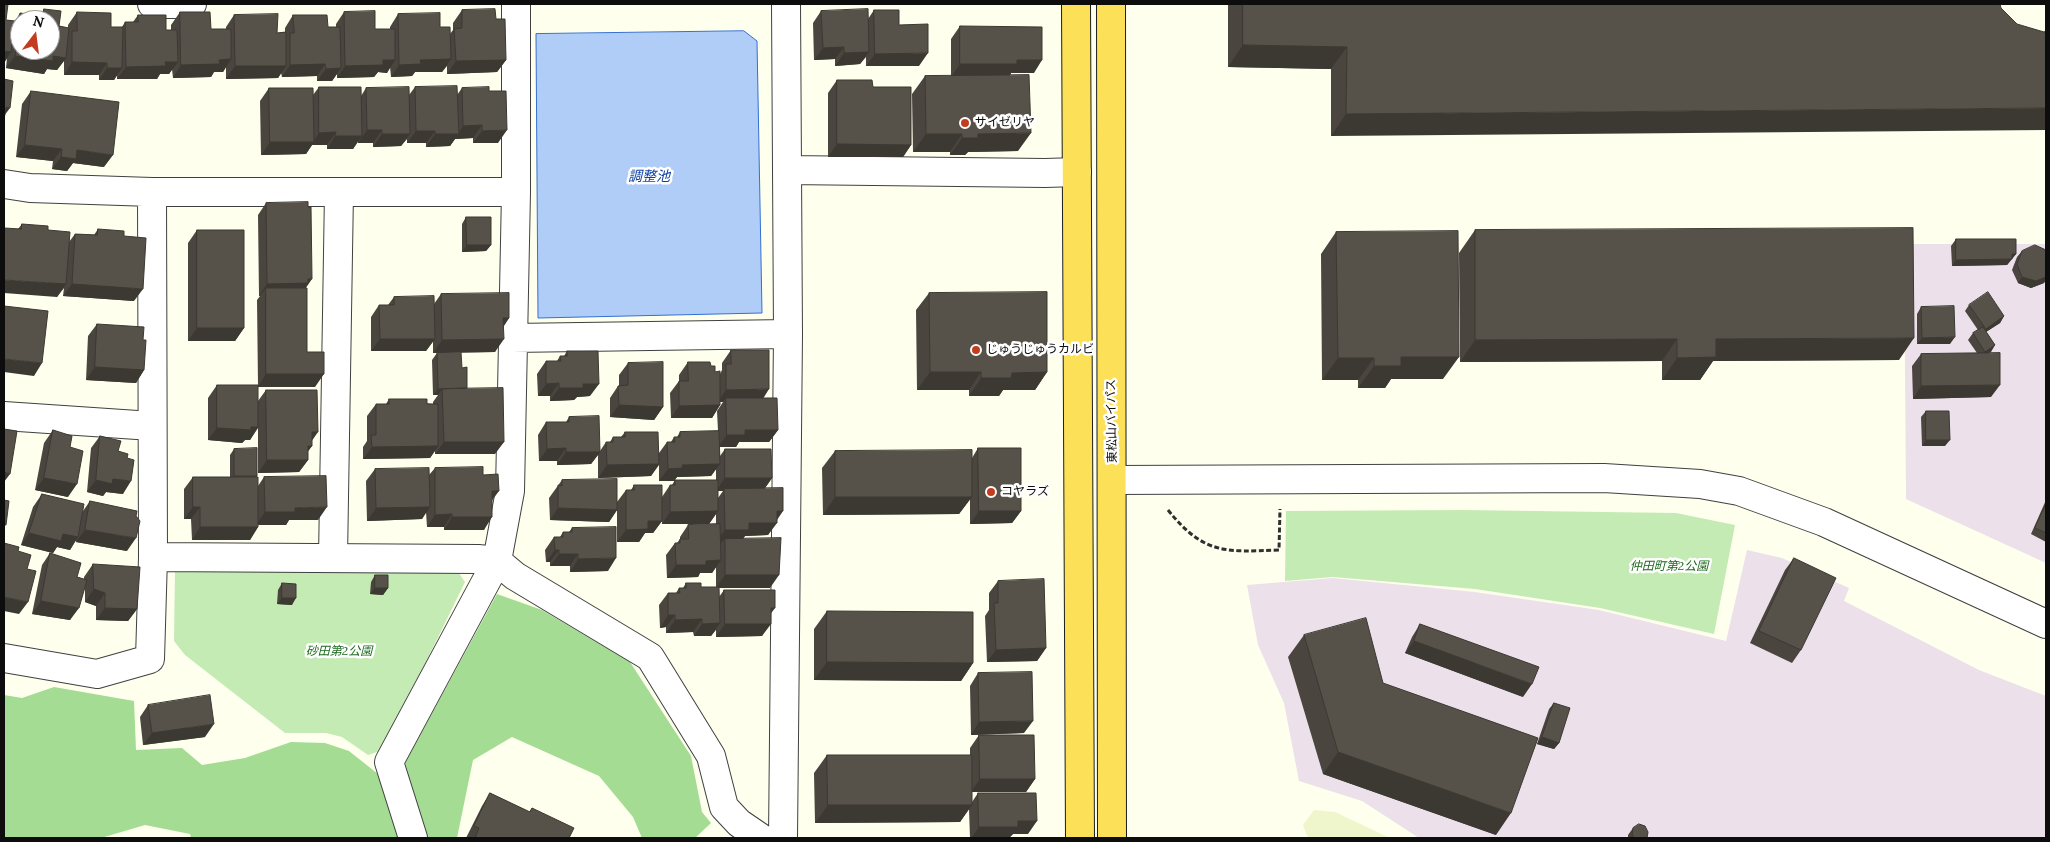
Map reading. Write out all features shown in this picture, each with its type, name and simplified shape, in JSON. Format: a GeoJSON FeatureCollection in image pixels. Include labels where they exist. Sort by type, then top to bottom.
{"type":"FeatureCollection","features":[{"type":"Feature","properties":{"kind":"highway"},"geometry":{"type":"LineString","coordinates":[[1076,4],[1080,838]]}},
{"type":"Feature","properties":{"kind":"highway","name":"東松山バイパス"},"geometry":{"type":"LineString","coordinates":[[1111,4],[1112,838]]}},
{"type":"Feature","properties":{"kind":"street"},"geometry":{"type":"LineString","coordinates":[[152,4],[192,4]]}},
{"type":"Feature","properties":{"kind":"street"},"geometry":{"type":"LineString","coordinates":[[413,838],[389,762],[497,561],[510,491],[516,192],[516,4]]}},
{"type":"Feature","properties":{"kind":"street"},"geometry":{"type":"LineString","coordinates":[[783,838],[788,334],[786,4]]}},
{"type":"Feature","properties":{"kind":"street"},"geometry":{"type":"LineString","coordinates":[[788,170],[1078,172]]}},
{"type":"Feature","properties":{"kind":"street"},"geometry":{"type":"LineString","coordinates":[[4,184],[30,188],[152,192],[516,192]]}},
{"type":"Feature","properties":{"kind":"street"},"geometry":{"type":"LineString","coordinates":[[4,658],[97,674],[150,659],[153,557],[152,192]]}},
{"type":"Feature","properties":{"kind":"street"},"geometry":{"type":"LineString","coordinates":[[333,558],[339,192]]}},
{"type":"Feature","properties":{"kind":"street"},"geometry":{"type":"LineString","coordinates":[[512,338],[788,334]]}},
{"type":"Feature","properties":{"kind":"street"},"geometry":{"type":"LineString","coordinates":[[4,416],[152,426]]}},
{"type":"Feature","properties":{"kind":"street"},"geometry":{"type":"LineString","coordinates":[[1112,480],[1604,478],[1700,484],[1739,492],[1824,522],[2046,624]]}},
{"type":"Feature","properties":{"kind":"street"},"geometry":{"type":"LineString","coordinates":[[153,557],[478,559],[497,561],[515,576],[650,657],[711,756],[724,807],[739,823],[761,838]]}},
{"type":"Feature","properties":{"kind":"path"},"geometry":{"type":"LineString","coordinates":[[1167,509],[1183,528],[1206,545],[1222,550],[1279,550],[1280,504]]}},
{"type":"Feature","properties":{"kind":"shaded area"},"geometry":{"type":"Polygon","coordinates":[[[1904,244],[2046,244],[2046,563],[1906,499],[1904,244]]]}},
{"type":"Feature","properties":{"kind":"shaded area"},"geometry":{"type":"Polygon","coordinates":[[[1747,550],[1782,558],[1849,588],[1844,601],[1979,670],[2046,696],[2046,838],[1419,838],[1362,801],[1299,781],[1284,703],[1258,645],[1247,585],[1333,578],[1475,592],[1599,610],[1726,641],[1747,550]]]}},
{"type":"Feature","properties":{"kind":"green space","name":"仲田町第2公園"},"geometry":{"type":"Polygon","coordinates":[[[1463,510],[1676,513],[1735,525],[1714,634],[1600,608],[1475,589],[1333,577],[1285,581],[1286,511],[1463,510]]]}},
{"type":"Feature","properties":{"kind":"green space","name":"砂田第2公園"},"geometry":{"type":"Polygon","coordinates":[[[175,570],[457,570],[465,582],[383,750],[368,755],[342,737],[326,733],[285,733],[185,655],[174,641],[175,570]]]}},
{"type":"Feature","properties":{"kind":"green space"},"geometry":{"type":"Polygon","coordinates":[[[497,594],[542,610],[630,662],[691,756],[702,812],[711,823],[695,838],[642,838],[633,817],[599,776],[512,737],[473,760],[457,838],[424,838],[405,763],[497,594]]]}},
{"type":"Feature","properties":{"kind":"green space"},"geometry":{"type":"Polygon","coordinates":[[[54,687],[134,701],[136,750],[182,748],[202,765],[245,758],[291,742],[325,743],[349,751],[378,774],[404,838],[191,838],[190,834],[145,825],[101,838],[4,838],[4,695],[22,698],[54,687]]]}},
{"type":"Feature","properties":{"kind":"green space"},"geometry":{"type":"Polygon","coordinates":[[[1314,810],[1335,812],[1390,838],[1308,838],[1303,825],[1314,810]]]}},
{"type":"Feature","properties":{"kind":"water","name":"調整池"},"geometry":{"type":"Polygon","coordinates":[[[744,31],[757,41],[762,313],[538,318],[536,34],[744,31]]]}},
{"type":"Feature","properties":{"kind":"building"},"geometry":{"type":"Polygon","coordinates":[[[4,4],[8,4],[6,20],[10,20],[10,52],[4,51],[4,4]]]}},
{"type":"Feature","properties":{"kind":"building"},"geometry":{"type":"Polygon","coordinates":[[[1243,4],[2000,4],[2001,8],[2017,24],[2046,31],[2046,108],[1346,114],[1347,47],[1243,45],[1243,4]]]}},
{"type":"Feature","properties":{"kind":"building"},"geometry":{"type":"Polygon","coordinates":[[[495,9],[496,19],[505,19],[506,60],[456,61],[454,29],[462,28],[462,10],[495,9]]]}},
{"type":"Feature","properties":{"kind":"building"},"geometry":{"type":"Polygon","coordinates":[[[868,9],[869,52],[844,53],[844,47],[823,48],[821,11],[868,9]]]}},
{"type":"Feature","properties":{"kind":"building"},"geometry":{"type":"Polygon","coordinates":[[[874,10],[899,10],[899,25],[928,24],[928,53],[875,54],[874,10]]]}},
{"type":"Feature","properties":{"kind":"building"},"geometry":{"type":"Polygon","coordinates":[[[375,11],[375,29],[395,29],[395,60],[383,60],[383,65],[345,66],[344,12],[375,11]]]}},
{"type":"Feature","properties":{"kind":"building"},"geometry":{"type":"Polygon","coordinates":[[[77,12],[111,13],[111,27],[123,27],[122,68],[107,68],[107,63],[72,62],[72,31],[77,31],[77,12]]]}},
{"type":"Feature","properties":{"kind":"building"},"geometry":{"type":"Polygon","coordinates":[[[180,12],[210,12],[211,29],[231,29],[231,59],[219,60],[220,64],[181,65],[180,12]]]}},
{"type":"Feature","properties":{"kind":"building"},"geometry":{"type":"Polygon","coordinates":[[[440,13],[440,27],[450,27],[451,59],[420,60],[421,64],[399,65],[398,14],[440,13]]]}},
{"type":"Feature","properties":{"kind":"building"},"geometry":{"type":"Polygon","coordinates":[[[278,14],[277,33],[286,32],[286,66],[235,66],[234,15],[278,14]]]}},
{"type":"Feature","properties":{"kind":"building"},"geometry":{"type":"Polygon","coordinates":[[[138,15],[166,15],[166,30],[177,30],[178,62],[165,62],[166,66],[126,67],[125,22],[138,22],[138,15]]]}},
{"type":"Feature","properties":{"kind":"building"},"geometry":{"type":"Polygon","coordinates":[[[293,15],[327,15],[328,27],[340,27],[341,68],[326,69],[325,64],[290,65],[290,33],[294,33],[293,15]]]}},
{"type":"Feature","properties":{"kind":"building"},"geometry":{"type":"Polygon","coordinates":[[[60,26],[69,28],[66,58],[60,57],[60,26]]]}},
{"type":"Feature","properties":{"kind":"building"},"geometry":{"type":"Polygon","coordinates":[[[960,26],[1042,27],[1042,60],[1017,60],[1017,64],[960,64],[960,26]]]}},
{"type":"Feature","properties":{"kind":"building","name":"サイゼリヤ"},"geometry":{"type":"Polygon","coordinates":[[[1029,75],[1031,133],[978,134],[978,138],[962,138],[962,134],[926,134],[925,76],[1029,75]]]}},
{"type":"Feature","properties":{"kind":"building"},"geometry":{"type":"Polygon","coordinates":[[[4,79],[13,81],[10,108],[6,107],[4,120],[4,79]]]}},
{"type":"Feature","properties":{"kind":"building"},"geometry":{"type":"Polygon","coordinates":[[[837,80],[872,80],[873,87],[911,87],[911,145],[837,144],[837,80]]]}},
{"type":"Feature","properties":{"kind":"building"},"geometry":{"type":"Polygon","coordinates":[[[457,86],[459,134],[435,134],[435,131],[416,131],[415,87],[457,86]]]}},
{"type":"Feature","properties":{"kind":"building"},"geometry":{"type":"Polygon","coordinates":[[[319,87],[361,87],[362,136],[335,136],[336,132],[319,133],[319,87]]]}},
{"type":"Feature","properties":{"kind":"building"},"geometry":{"type":"Polygon","coordinates":[[[409,87],[410,134],[382,134],[382,130],[367,130],[366,88],[409,87]]]}},
{"type":"Feature","properties":{"kind":"building"},"geometry":{"type":"Polygon","coordinates":[[[489,87],[489,91],[506,91],[507,130],[482,131],[482,125],[463,126],[462,88],[489,87]]]}},
{"type":"Feature","properties":{"kind":"building"},"geometry":{"type":"Polygon","coordinates":[[[269,88],[313,88],[314,142],[270,142],[269,88]]]}},
{"type":"Feature","properties":{"kind":"building"},"geometry":{"type":"Polygon","coordinates":[[[31,91],[119,102],[113,155],[77,150],[76,159],[61,157],[62,149],[25,145],[31,91]]]}},
{"type":"Feature","properties":{"kind":"building"},"geometry":{"type":"Polygon","coordinates":[[[308,202],[308,207],[311,207],[312,279],[308,279],[308,283],[267,284],[266,203],[308,202]]]}},
{"type":"Feature","properties":{"kind":"building"},"geometry":{"type":"Polygon","coordinates":[[[466,217],[491,217],[491,245],[467,245],[466,217]]]}},
{"type":"Feature","properties":{"kind":"building"},"geometry":{"type":"Polygon","coordinates":[[[22,224],[48,226],[48,230],[70,232],[66,284],[4,280],[4,228],[21,229],[22,224]]]}},
{"type":"Feature","properties":{"kind":"building"},"geometry":{"type":"Polygon","coordinates":[[[1913,228],[1914,338],[1716,339],[1716,357],[1677,358],[1677,339],[1475,340],[1475,230],[1913,228]]]}},
{"type":"Feature","properties":{"kind":"building"},"geometry":{"type":"Polygon","coordinates":[[[98,229],[124,231],[124,236],[146,238],[143,289],[72,284],[75,234],[97,235],[98,229]]]}},
{"type":"Feature","properties":{"kind":"building"},"geometry":{"type":"Polygon","coordinates":[[[197,230],[244,230],[244,328],[197,328],[197,230]]]}},
{"type":"Feature","properties":{"kind":"building"},"geometry":{"type":"Polygon","coordinates":[[[1458,231],[1459,357],[1401,357],[1401,366],[1374,366],[1374,358],[1338,358],[1336,232],[1458,231]]]}},
{"type":"Feature","properties":{"kind":"building"},"geometry":{"type":"Polygon","coordinates":[[[1956,239],[2016,239],[2016,254],[2012,254],[2012,259],[1956,260],[1956,239]]]}},
{"type":"Feature","properties":{"kind":"building"},"geometry":{"type":"Polygon","coordinates":[[[2035,245],[2046,250],[2046,277],[2036,281],[2022,277],[2017,264],[2022,251],[2035,245]]]}},
{"type":"Feature","properties":{"kind":"building"},"geometry":{"type":"Polygon","coordinates":[[[266,288],[307,288],[307,352],[324,352],[324,374],[266,374],[266,288]]]}},
{"type":"Feature","properties":{"kind":"building","name":"じゅうじゅうカルビ"},"geometry":{"type":"Polygon","coordinates":[[[1047,292],[1047,372],[1012,373],[1011,378],[981,378],[981,372],[930,372],[929,293],[1047,292]]]}},
{"type":"Feature","properties":{"kind":"building"},"geometry":{"type":"Polygon","coordinates":[[[1988,292],[2004,316],[1986,329],[1969,305],[1988,292]]]}},
{"type":"Feature","properties":{"kind":"building"},"geometry":{"type":"Polygon","coordinates":[[[509,293],[509,318],[503,318],[504,339],[442,340],[441,294],[509,293]]]}},
{"type":"Feature","properties":{"kind":"building"},"geometry":{"type":"Polygon","coordinates":[[[434,296],[435,339],[380,339],[379,305],[394,305],[394,297],[434,296]]]}},
{"type":"Feature","properties":{"kind":"building"},"geometry":{"type":"Polygon","coordinates":[[[4,306],[48,311],[42,363],[4,359],[4,306]]]}},
{"type":"Feature","properties":{"kind":"building"},"geometry":{"type":"Polygon","coordinates":[[[1954,306],[1955,337],[1922,338],[1921,307],[1954,306]]]}},
{"type":"Feature","properties":{"kind":"building"},"geometry":{"type":"Polygon","coordinates":[[[97,324],[144,327],[143,340],[146,340],[144,370],[95,367],[97,324]]]}},
{"type":"Feature","properties":{"kind":"building"},"geometry":{"type":"Polygon","coordinates":[[[1983,327],[1995,345],[1985,352],[1973,333],[1983,327]]]}},
{"type":"Feature","properties":{"kind":"building"},"geometry":{"type":"Polygon","coordinates":[[[731,350],[769,350],[769,389],[726,390],[726,364],[731,364],[731,350]]]}},
{"type":"Feature","properties":{"kind":"building"},"geometry":{"type":"Polygon","coordinates":[[[567,351],[598,351],[599,384],[583,384],[583,388],[559,388],[559,383],[546,384],[546,361],[561,361],[560,356],[567,356],[567,351]]]}},
{"type":"Feature","properties":{"kind":"building"},"geometry":{"type":"Polygon","coordinates":[[[461,352],[462,368],[467,367],[467,388],[438,389],[437,353],[461,352]]]}},
{"type":"Feature","properties":{"kind":"building"},"geometry":{"type":"Polygon","coordinates":[[[2000,353],[2000,385],[1921,386],[1921,354],[2000,353]]]}},
{"type":"Feature","properties":{"kind":"building"},"geometry":{"type":"Polygon","coordinates":[[[663,362],[663,407],[619,405],[618,386],[628,385],[628,363],[663,362]]]}},
{"type":"Feature","properties":{"kind":"building"},"geometry":{"type":"Polygon","coordinates":[[[688,362],[710,362],[711,366],[715,366],[715,372],[720,371],[720,405],[679,406],[679,381],[688,381],[688,362]]]}},
{"type":"Feature","properties":{"kind":"building"},"geometry":{"type":"Polygon","coordinates":[[[217,385],[258,385],[258,427],[251,427],[251,430],[217,428],[217,385]]]}},
{"type":"Feature","properties":{"kind":"building"},"geometry":{"type":"Polygon","coordinates":[[[503,388],[504,442],[444,442],[442,389],[503,388]]]}},
{"type":"Feature","properties":{"kind":"building"},"geometry":{"type":"Polygon","coordinates":[[[266,390],[317,390],[318,432],[312,432],[312,446],[308,446],[308,460],[267,460],[266,390]]]}},
{"type":"Feature","properties":{"kind":"building"},"geometry":{"type":"Polygon","coordinates":[[[726,398],[777,398],[778,430],[745,430],[745,435],[727,435],[726,398]]]}},
{"type":"Feature","properties":{"kind":"building"},"geometry":{"type":"Polygon","coordinates":[[[389,399],[427,399],[427,404],[438,404],[438,446],[372,447],[371,435],[376,435],[376,404],[389,404],[389,399]]]}},
{"type":"Feature","properties":{"kind":"building"},"geometry":{"type":"Polygon","coordinates":[[[1926,411],[1949,411],[1950,440],[1926,440],[1926,411]]]}},
{"type":"Feature","properties":{"kind":"building"},"geometry":{"type":"Polygon","coordinates":[[[599,416],[600,452],[566,452],[566,448],[547,449],[546,422],[569,422],[569,417],[599,416]]]}},
{"type":"Feature","properties":{"kind":"building"},"geometry":{"type":"Polygon","coordinates":[[[4,429],[17,431],[10,474],[4,472],[4,429]]]}},
{"type":"Feature","properties":{"kind":"building"},"geometry":{"type":"Polygon","coordinates":[[[53,430],[72,436],[70,447],[83,451],[77,484],[44,478],[53,430]]]}},
{"type":"Feature","properties":{"kind":"building"},"geometry":{"type":"Polygon","coordinates":[[[719,431],[720,464],[682,465],[683,468],[668,469],[667,442],[675,442],[674,437],[680,437],[680,432],[719,431]]]}},
{"type":"Feature","properties":{"kind":"building"},"geometry":{"type":"Polygon","coordinates":[[[625,432],[658,432],[659,464],[607,465],[606,442],[613,442],[613,437],[625,437],[625,432]]]}},
{"type":"Feature","properties":{"kind":"building"},"geometry":{"type":"Polygon","coordinates":[[[100,436],[121,441],[118,451],[128,454],[127,458],[134,460],[131,481],[113,479],[112,484],[96,480],[100,436]]]}},
{"type":"Feature","properties":{"kind":"building"},"geometry":{"type":"Polygon","coordinates":[[[257,448],[257,476],[234,476],[234,449],[257,448]]]}},
{"type":"Feature","properties":{"kind":"building","name":"コヤラズ"},"geometry":{"type":"Polygon","coordinates":[[[978,448],[1021,448],[1021,511],[979,511],[978,448]]]}},
{"type":"Feature","properties":{"kind":"building"},"geometry":{"type":"Polygon","coordinates":[[[725,449],[771,449],[772,478],[725,478],[725,449]]]}},
{"type":"Feature","properties":{"kind":"building"},"geometry":{"type":"Polygon","coordinates":[[[972,450],[972,497],[835,497],[835,451],[972,450]]]}},
{"type":"Feature","properties":{"kind":"building"},"geometry":{"type":"Polygon","coordinates":[[[483,467],[483,475],[498,474],[499,491],[492,491],[492,517],[452,517],[452,514],[435,515],[435,468],[483,467]]]}},
{"type":"Feature","properties":{"kind":"building"},"geometry":{"type":"Polygon","coordinates":[[[429,468],[430,507],[376,508],[375,469],[429,468]]]}},
{"type":"Feature","properties":{"kind":"building"},"geometry":{"type":"Polygon","coordinates":[[[326,476],[327,507],[295,508],[295,512],[265,512],[264,477],[326,476]]]}},
{"type":"Feature","properties":{"kind":"building"},"geometry":{"type":"Polygon","coordinates":[[[193,477],[258,477],[258,527],[200,527],[200,507],[193,507],[193,477]]]}},
{"type":"Feature","properties":{"kind":"building"},"geometry":{"type":"Polygon","coordinates":[[[617,479],[617,510],[558,508],[558,485],[562,486],[562,480],[617,479]]]}},
{"type":"Feature","properties":{"kind":"building"},"geometry":{"type":"Polygon","coordinates":[[[675,480],[718,480],[718,511],[670,512],[670,485],[675,485],[675,480]]]}},
{"type":"Feature","properties":{"kind":"building"},"geometry":{"type":"Polygon","coordinates":[[[634,485],[662,485],[662,521],[648,521],[648,529],[626,530],[626,490],[634,490],[634,485]]]}},
{"type":"Feature","properties":{"kind":"building"},"geometry":{"type":"Polygon","coordinates":[[[783,488],[783,511],[777,511],[777,523],[749,523],[749,530],[725,530],[724,489],[783,488]]]}},
{"type":"Feature","properties":{"kind":"building"},"geometry":{"type":"Polygon","coordinates":[[[42,494],[84,504],[78,537],[63,534],[61,541],[29,533],[42,494]]]}},
{"type":"Feature","properties":{"kind":"building"},"geometry":{"type":"Polygon","coordinates":[[[4,500],[9,501],[6,525],[4,525],[4,500]]]}},
{"type":"Feature","properties":{"kind":"building"},"geometry":{"type":"Polygon","coordinates":[[[90,501],[137,511],[136,516],[140,521],[136,538],[85,530],[90,501]]]}},
{"type":"Feature","properties":{"kind":"building"},"geometry":{"type":"Polygon","coordinates":[[[2046,504],[2046,533],[2035,528],[2046,504]]]}},
{"type":"Feature","properties":{"kind":"building"},"geometry":{"type":"Polygon","coordinates":[[[720,524],[721,560],[706,561],[706,565],[676,565],[675,543],[680,543],[680,539],[689,539],[688,525],[720,524]]]}},
{"type":"Feature","properties":{"kind":"building"},"geometry":{"type":"Polygon","coordinates":[[[616,527],[616,558],[578,559],[578,554],[559,554],[559,550],[555,550],[554,537],[563,537],[563,532],[572,532],[572,528],[616,527]]]}},
{"type":"Feature","properties":{"kind":"building"},"geometry":{"type":"Polygon","coordinates":[[[781,538],[779,575],[725,575],[725,539],[781,538]]]}},
{"type":"Feature","properties":{"kind":"building"},"geometry":{"type":"Polygon","coordinates":[[[4,543],[19,547],[18,551],[31,555],[27,569],[36,571],[28,602],[4,597],[4,543]]]}},
{"type":"Feature","properties":{"kind":"building"},"geometry":{"type":"Polygon","coordinates":[[[50,553],[81,563],[77,577],[87,580],[79,608],[41,601],[50,553]]]}},
{"type":"Feature","properties":{"kind":"building"},"geometry":{"type":"Polygon","coordinates":[[[1794,558],[1836,578],[1801,650],[1759,631],[1794,558]]]}},
{"type":"Feature","properties":{"kind":"building"},"geometry":{"type":"Polygon","coordinates":[[[93,564],[140,567],[137,609],[105,608],[105,593],[94,589],[93,564]]]}},
{"type":"Feature","properties":{"kind":"building"},"geometry":{"type":"Polygon","coordinates":[[[375,575],[388,575],[388,588],[375,588],[375,575]]]}},
{"type":"Feature","properties":{"kind":"building"},"geometry":{"type":"Polygon","coordinates":[[[1044,579],[1046,648],[996,650],[994,603],[998,603],[998,581],[1044,579]]]}},
{"type":"Feature","properties":{"kind":"building"},"geometry":{"type":"Polygon","coordinates":[[[282,583],[296,584],[296,598],[282,598],[282,583]]]}},
{"type":"Feature","properties":{"kind":"building"},"geometry":{"type":"Polygon","coordinates":[[[686,583],[701,583],[701,587],[719,587],[720,623],[702,624],[702,619],[675,620],[675,615],[668,615],[668,593],[680,593],[679,588],[686,588],[686,583]]]}},
{"type":"Feature","properties":{"kind":"building"},"geometry":{"type":"Polygon","coordinates":[[[724,590],[775,590],[775,608],[771,608],[771,624],[725,624],[724,590]]]}},
{"type":"Feature","properties":{"kind":"building"},"geometry":{"type":"Polygon","coordinates":[[[827,611],[973,612],[973,663],[827,662],[827,611]]]}},
{"type":"Feature","properties":{"kind":"building"},"geometry":{"type":"Polygon","coordinates":[[[1366,618],[1383,683],[1538,738],[1511,813],[1338,752],[1304,635],[1366,618]]]}},
{"type":"Feature","properties":{"kind":"building"},"geometry":{"type":"Polygon","coordinates":[[[1420,624],[1539,667],[1532,684],[1414,641],[1420,624]]]}},
{"type":"Feature","properties":{"kind":"building"},"geometry":{"type":"Polygon","coordinates":[[[1032,672],[1033,721],[979,722],[978,673],[1032,672]]]}},
{"type":"Feature","properties":{"kind":"building"},"geometry":{"type":"Polygon","coordinates":[[[210,695],[214,724],[152,733],[148,705],[210,695]]]}},
{"type":"Feature","properties":{"kind":"building"},"geometry":{"type":"Polygon","coordinates":[[[1554,703],[1570,708],[1559,743],[1542,737],[1554,703]]]}},
{"type":"Feature","properties":{"kind":"building"},"geometry":{"type":"Polygon","coordinates":[[[979,735],[1034,735],[1035,779],[980,779],[979,735]]]}},
{"type":"Feature","properties":{"kind":"building"},"geometry":{"type":"Polygon","coordinates":[[[827,755],[972,755],[972,805],[828,805],[827,755]]]}},
{"type":"Feature","properties":{"kind":"building"},"geometry":{"type":"Polygon","coordinates":[[[490,793],[530,812],[532,808],[574,828],[569,838],[475,838],[479,828],[474,826],[490,793]]]}},
{"type":"Feature","properties":{"kind":"building"},"geometry":{"type":"Polygon","coordinates":[[[978,793],[1036,793],[1037,821],[1018,821],[1018,827],[979,827],[978,793]]]}},
{"type":"Feature","properties":{"kind":"building"},"geometry":{"type":"Polygon","coordinates":[[[1639,824],[1645,826],[1648,832],[1647,838],[1634,838],[1632,834],[1633,828],[1639,824]]]}},
{"type":"Feature","properties":{"kind":"place","name":"サイゼリヤ"},"geometry":{"type":"Point","coordinates":[965,123]}},
{"type":"Feature","properties":{"kind":"place","name":"じゅうじゅうカルビ"},"geometry":{"type":"Point","coordinates":[976,350]}},
{"type":"Feature","properties":{"kind":"place","name":"コヤラズ"},"geometry":{"type":"Point","coordinates":[991,492]}}]}
